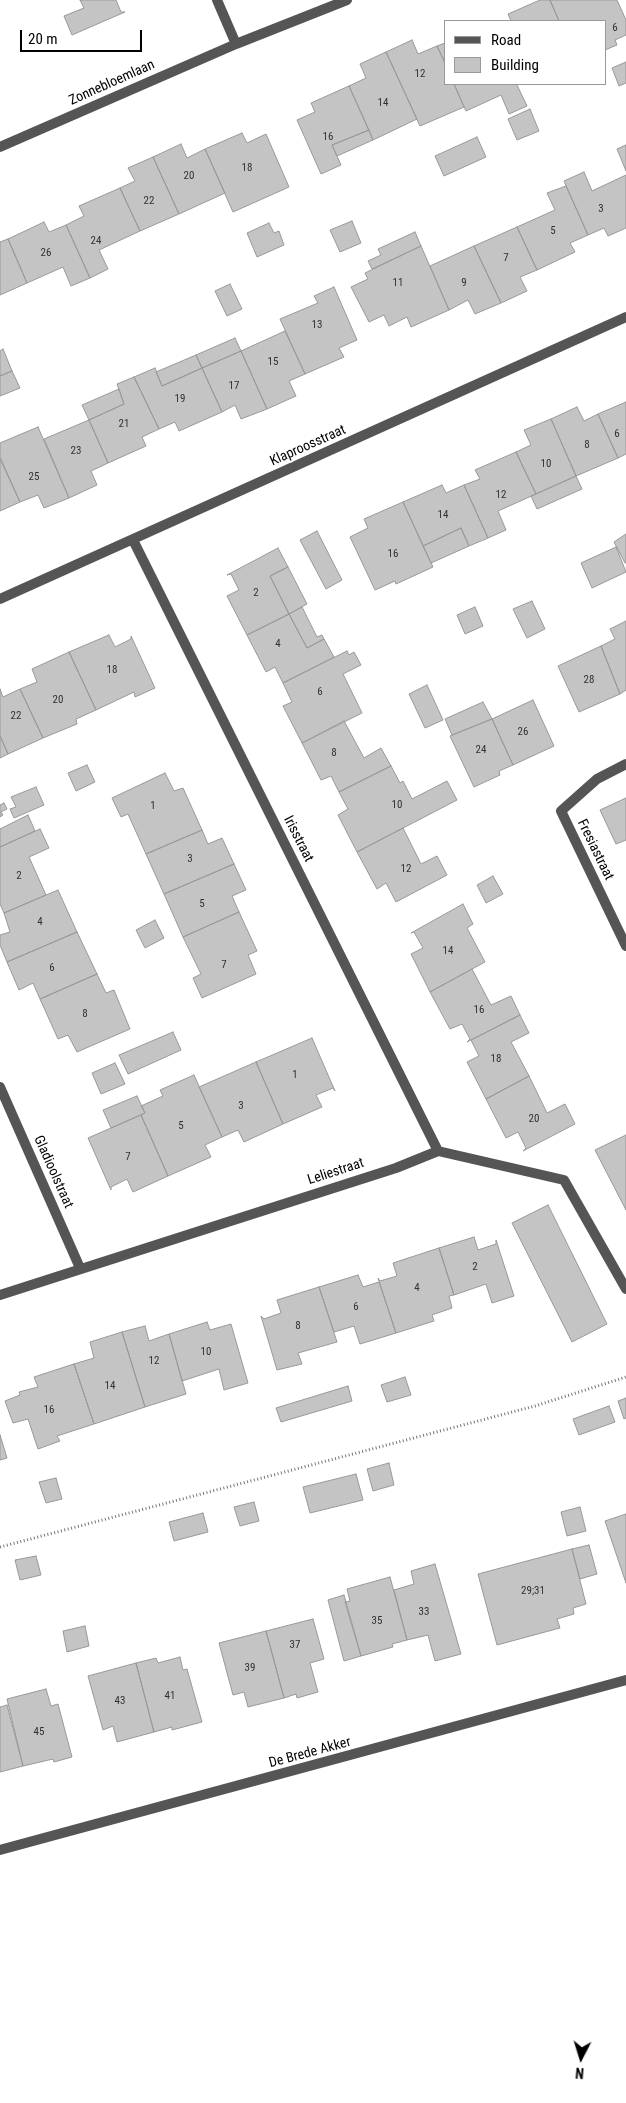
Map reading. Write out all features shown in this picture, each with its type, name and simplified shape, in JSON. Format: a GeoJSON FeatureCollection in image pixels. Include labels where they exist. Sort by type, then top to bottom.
{"type":"FeatureCollection","features":[{"type":"Feature","properties":{"kind":"street"},"geometry":{"type":"LineString","coordinates":[[217,0],[236,44]]}},
{"type":"Feature","properties":{"kind":"street","name":"Zonnebloemlaan"},"geometry":{"type":"LineString","coordinates":[[0,147],[236,44],[347,0]]}},
{"type":"Feature","properties":{"kind":"street","name":"Klaproosstraat"},"geometry":{"type":"LineString","coordinates":[[0,599],[626,317]]}},
{"type":"Feature","properties":{"kind":"street","name":"Irisstraat"},"geometry":{"type":"LineString","coordinates":[[133,540],[438,1151]]}},
{"type":"Feature","properties":{"kind":"street","name":"Fresiastraat"},"geometry":{"type":"LineString","coordinates":[[626,764],[597,779],[561,811],[626,946]]}},
{"type":"Feature","properties":{"kind":"street","name":"Gladioolstraat"},"geometry":{"type":"LineString","coordinates":[[0,1087],[80,1268]]}},
{"type":"Feature","properties":{"kind":"street"},"geometry":{"type":"LineString","coordinates":[[438,1151],[564,1180],[626,1289]]}},
{"type":"Feature","properties":{"kind":"street","name":"Leliestraat"},"geometry":{"type":"LineString","coordinates":[[0,1295],[396,1168],[438,1151]]}},
{"type":"Feature","properties":{"kind":"street","name":"De Brede Akker"},"geometry":{"type":"LineString","coordinates":[[0,1850],[626,1680]]}},
{"type":"Feature","properties":{"kind":"path"},"geometry":{"type":"LineString","coordinates":[[0,1547],[535,1406],[626,1377]]}},
{"type":"Feature","properties":{"kind":"building"},"geometry":{"type":"Polygon","coordinates":[[[80,0],[116,0],[121,12],[125,12],[72,35],[64,16],[84,8],[80,0]]]}},
{"type":"Feature","properties":{"kind":"building"},"geometry":{"type":"Polygon","coordinates":[[[540,0],[550,0],[559,20],[511,20],[508,14],[540,0]]]}},
{"type":"Feature","properties":{"kind":"building"},"geometry":{"type":"Polygon","coordinates":[[[550,0],[617,0],[626,20],[626,35],[615,40],[617,45],[606,50],[606,20],[559,20],[550,0]]]}},
{"type":"Feature","properties":{"kind":"building"},"geometry":{"type":"Polygon","coordinates":[[[412,40],[418,54],[437,46],[444,61],[444,85],[454,85],[464,107],[420,126],[386,52],[412,40]]]}},
{"type":"Feature","properties":{"kind":"building"},"geometry":{"type":"Polygon","coordinates":[[[444,43],[444,61],[437,46],[444,43]]]}},
{"type":"Feature","properties":{"kind":"building"},"geometry":{"type":"Polygon","coordinates":[[[386,52],[417,119],[373,140],[349,86],[366,78],[360,64],[386,52]]]}},
{"type":"Feature","properties":{"kind":"building"},"geometry":{"type":"Polygon","coordinates":[[[626,62],[626,83],[619,86],[612,68],[626,62]]]}},
{"type":"Feature","properties":{"kind":"building"},"geometry":{"type":"Polygon","coordinates":[[[454,85],[517,85],[527,106],[509,114],[501,95],[466,111],[454,85]]]}},
{"type":"Feature","properties":{"kind":"building"},"geometry":{"type":"Polygon","coordinates":[[[349,86],[369,130],[332,145],[341,165],[321,174],[297,120],[315,112],[311,103],[349,86]]]}},
{"type":"Feature","properties":{"kind":"building"},"geometry":{"type":"Polygon","coordinates":[[[530,109],[539,131],[517,140],[508,119],[530,109]]]}},
{"type":"Feature","properties":{"kind":"building"},"geometry":{"type":"Polygon","coordinates":[[[369,130],[373,140],[337,156],[332,145],[369,130]]]}},
{"type":"Feature","properties":{"kind":"building"},"geometry":{"type":"Polygon","coordinates":[[[242,133],[247,143],[266,134],[289,187],[233,212],[205,149],[242,133]]]}},
{"type":"Feature","properties":{"kind":"building"},"geometry":{"type":"Polygon","coordinates":[[[477,137],[486,157],[444,176],[435,156],[477,137]]]}},
{"type":"Feature","properties":{"kind":"building"},"geometry":{"type":"Polygon","coordinates":[[[181,144],[187,158],[205,149],[225,193],[179,214],[153,157],[181,144]]]}},
{"type":"Feature","properties":{"kind":"building"},"geometry":{"type":"Polygon","coordinates":[[[626,145],[626,171],[617,149],[626,145]]]}},
{"type":"Feature","properties":{"kind":"building"},"geometry":{"type":"Polygon","coordinates":[[[153,157],[179,214],[140,231],[120,188],[135,181],[128,168],[153,157]]]}},
{"type":"Feature","properties":{"kind":"building"},"geometry":{"type":"Polygon","coordinates":[[[584,172],[592,191],[626,175],[626,228],[608,236],[604,228],[588,235],[564,181],[584,172]]]}},
{"type":"Feature","properties":{"kind":"building"},"geometry":{"type":"Polygon","coordinates":[[[566,186],[588,235],[570,243],[575,252],[537,270],[517,227],[555,210],[547,193],[566,186]]]}},
{"type":"Feature","properties":{"kind":"building"},"geometry":{"type":"Polygon","coordinates":[[[120,188],[140,231],[99,250],[108,269],[90,278],[66,225],[84,216],[79,206],[120,188]]]}},
{"type":"Feature","properties":{"kind":"building"},"geometry":{"type":"Polygon","coordinates":[[[352,221],[361,243],[340,252],[330,230],[352,221]]]}},
{"type":"Feature","properties":{"kind":"building"},"geometry":{"type":"Polygon","coordinates":[[[44,222],[49,232],[66,225],[90,278],[71,286],[63,267],[27,283],[8,239],[44,222]]]}},
{"type":"Feature","properties":{"kind":"building"},"geometry":{"type":"Polygon","coordinates":[[[269,223],[274,233],[279,231],[284,245],[257,257],[247,233],[269,223]]]}},
{"type":"Feature","properties":{"kind":"building"},"geometry":{"type":"Polygon","coordinates":[[[517,227],[537,270],[520,277],[527,291],[501,303],[474,246],[517,227]]]}},
{"type":"Feature","properties":{"kind":"building"},"geometry":{"type":"Polygon","coordinates":[[[415,232],[421,246],[372,269],[368,261],[381,255],[378,249],[415,232]]]}},
{"type":"Feature","properties":{"kind":"building"},"geometry":{"type":"Polygon","coordinates":[[[8,239],[27,283],[0,295],[0,242],[8,239]]]}},
{"type":"Feature","properties":{"kind":"building"},"geometry":{"type":"Polygon","coordinates":[[[421,246],[449,310],[411,327],[407,317],[389,326],[384,315],[369,322],[351,287],[368,279],[365,273],[421,246]]]}},
{"type":"Feature","properties":{"kind":"building"},"geometry":{"type":"Polygon","coordinates":[[[474,246],[501,303],[475,314],[468,300],[449,310],[430,266],[474,246]]]}},
{"type":"Feature","properties":{"kind":"building"},"geometry":{"type":"Polygon","coordinates":[[[230,284],[242,309],[227,316],[215,291],[230,284]]]}},
{"type":"Feature","properties":{"kind":"building"},"geometry":{"type":"Polygon","coordinates":[[[334,287],[357,340],[339,348],[344,357],[305,374],[280,319],[318,303],[314,296],[334,287]]]}},
{"type":"Feature","properties":{"kind":"building"},"geometry":{"type":"Polygon","coordinates":[[[285,331],[305,374],[289,381],[296,396],[267,409],[241,351],[285,331]]]}},
{"type":"Feature","properties":{"kind":"building"},"geometry":{"type":"Polygon","coordinates":[[[235,338],[241,351],[202,368],[196,355],[235,338]]]}},
{"type":"Feature","properties":{"kind":"building"},"geometry":{"type":"Polygon","coordinates":[[[3,349],[12,371],[0,376],[0,351],[3,349]]]}},
{"type":"Feature","properties":{"kind":"building"},"geometry":{"type":"Polygon","coordinates":[[[241,351],[267,409],[241,419],[235,405],[222,412],[202,368],[241,351]]]}},
{"type":"Feature","properties":{"kind":"building"},"geometry":{"type":"Polygon","coordinates":[[[196,355],[202,368],[162,386],[156,372],[196,355]]]}},
{"type":"Feature","properties":{"kind":"building"},"geometry":{"type":"Polygon","coordinates":[[[155,368],[162,386],[202,368],[222,412],[179,431],[175,422],[159,429],[134,377],[155,368]]]}},
{"type":"Feature","properties":{"kind":"building"},"geometry":{"type":"Polygon","coordinates":[[[12,371],[20,388],[0,396],[0,376],[12,371]]]}},
{"type":"Feature","properties":{"kind":"building"},"geometry":{"type":"Polygon","coordinates":[[[134,377],[159,429],[142,437],[146,446],[108,463],[89,420],[124,404],[117,384],[134,377]]]}},
{"type":"Feature","properties":{"kind":"building"},"geometry":{"type":"Polygon","coordinates":[[[119,389],[124,404],[89,420],[82,405],[119,389]]]}},
{"type":"Feature","properties":{"kind":"building"},"geometry":{"type":"Polygon","coordinates":[[[626,402],[626,454],[618,458],[598,414],[626,402]]]}},
{"type":"Feature","properties":{"kind":"building"},"geometry":{"type":"Polygon","coordinates":[[[577,407],[584,421],[598,414],[618,458],[576,476],[551,419],[577,407]]]}},
{"type":"Feature","properties":{"kind":"building"},"geometry":{"type":"Polygon","coordinates":[[[551,419],[576,476],[536,494],[516,452],[531,445],[524,430],[551,419]]]}},
{"type":"Feature","properties":{"kind":"building"},"geometry":{"type":"Polygon","coordinates":[[[89,420],[108,463],[91,471],[97,485],[69,498],[44,439],[89,420]]]}},
{"type":"Feature","properties":{"kind":"building"},"geometry":{"type":"Polygon","coordinates":[[[38,427],[69,498],[44,508],[38,495],[20,502],[0,457],[0,443],[38,427]]]}},
{"type":"Feature","properties":{"kind":"building"},"geometry":{"type":"Polygon","coordinates":[[[516,452],[536,494],[498,511],[506,530],[488,538],[464,485],[480,479],[475,470],[516,452]]]}},
{"type":"Feature","properties":{"kind":"building"},"geometry":{"type":"Polygon","coordinates":[[[0,459],[20,502],[0,511],[0,459]]]}},
{"type":"Feature","properties":{"kind":"building"},"geometry":{"type":"Polygon","coordinates":[[[576,476],[582,489],[537,509],[531,496],[576,476]]]}},
{"type":"Feature","properties":{"kind":"building"},"geometry":{"type":"Polygon","coordinates":[[[442,485],[446,493],[464,485],[488,538],[469,546],[461,528],[423,546],[403,502],[442,485]]]}},
{"type":"Feature","properties":{"kind":"building"},"geometry":{"type":"Polygon","coordinates":[[[403,502],[433,567],[396,584],[395,581],[375,590],[350,537],[368,528],[364,519],[403,502]]]}},
{"type":"Feature","properties":{"kind":"building"},"geometry":{"type":"Polygon","coordinates":[[[461,528],[469,546],[431,563],[423,546],[461,528]]]}},
{"type":"Feature","properties":{"kind":"building"},"geometry":{"type":"Polygon","coordinates":[[[317,531],[342,580],[326,589],[300,540],[317,531]]]}},
{"type":"Feature","properties":{"kind":"building"},"geometry":{"type":"Polygon","coordinates":[[[626,534],[626,563],[625,563],[614,542],[626,534]]]}},
{"type":"Feature","properties":{"kind":"building"},"geometry":{"type":"Polygon","coordinates":[[[616,547],[626,572],[592,588],[581,563],[616,547]]]}},
{"type":"Feature","properties":{"kind":"building"},"geometry":{"type":"Polygon","coordinates":[[[278,548],[288,567],[270,576],[289,614],[247,635],[227,596],[239,590],[231,574],[227,575],[278,548]]]}},
{"type":"Feature","properties":{"kind":"building"},"geometry":{"type":"Polygon","coordinates":[[[288,567],[307,604],[289,614],[270,576],[288,567]]]}},
{"type":"Feature","properties":{"kind":"building"},"geometry":{"type":"Polygon","coordinates":[[[532,601],[545,629],[527,638],[513,609],[532,601]]]}},
{"type":"Feature","properties":{"kind":"building"},"geometry":{"type":"Polygon","coordinates":[[[302,607],[317,637],[322,635],[324,639],[307,648],[289,614],[302,607]]]}},
{"type":"Feature","properties":{"kind":"building"},"geometry":{"type":"Polygon","coordinates":[[[475,607],[483,626],[465,634],[457,615],[475,607]]]}},
{"type":"Feature","properties":{"kind":"building"},"geometry":{"type":"Polygon","coordinates":[[[289,614],[307,648],[324,639],[334,657],[283,683],[275,667],[266,672],[247,635],[289,614]]]}},
{"type":"Feature","properties":{"kind":"building"},"geometry":{"type":"Polygon","coordinates":[[[626,621],[626,690],[620,694],[601,646],[615,639],[610,629],[626,621]]]}},
{"type":"Feature","properties":{"kind":"building"},"geometry":{"type":"Polygon","coordinates":[[[109,635],[115,647],[131,639],[131,636],[155,688],[135,697],[134,692],[96,710],[69,652],[109,635]]]}},
{"type":"Feature","properties":{"kind":"building"},"geometry":{"type":"Polygon","coordinates":[[[601,646],[620,694],[579,712],[558,666],[601,646]]]}},
{"type":"Feature","properties":{"kind":"building"},"geometry":{"type":"Polygon","coordinates":[[[347,651],[349,655],[354,652],[361,665],[343,674],[362,713],[302,743],[283,706],[292,702],[283,683],[347,651]]]}},
{"type":"Feature","properties":{"kind":"building"},"geometry":{"type":"Polygon","coordinates":[[[69,652],[96,710],[76,719],[77,724],[43,738],[20,689],[37,682],[32,669],[69,652]]]}},
{"type":"Feature","properties":{"kind":"building"},"geometry":{"type":"Polygon","coordinates":[[[427,685],[443,720],[425,728],[409,694],[427,685]]]}},
{"type":"Feature","properties":{"kind":"building"},"geometry":{"type":"Polygon","coordinates":[[[0,689],[3,697],[20,689],[43,738],[8,754],[0,736],[0,689]]]}},
{"type":"Feature","properties":{"kind":"building"},"geometry":{"type":"Polygon","coordinates":[[[533,700],[554,746],[513,765],[492,719],[533,700]]]}},
{"type":"Feature","properties":{"kind":"building"},"geometry":{"type":"Polygon","coordinates":[[[483,702],[492,719],[452,735],[445,719],[483,702]]]}},
{"type":"Feature","properties":{"kind":"building"},"geometry":{"type":"Polygon","coordinates":[[[492,719],[513,765],[499,771],[500,775],[474,787],[450,736],[492,719]]]}},
{"type":"Feature","properties":{"kind":"building"},"geometry":{"type":"Polygon","coordinates":[[[344,721],[364,758],[381,748],[391,766],[339,792],[331,776],[321,780],[302,743],[344,721]]]}},
{"type":"Feature","properties":{"kind":"building"},"geometry":{"type":"Polygon","coordinates":[[[0,736],[8,754],[0,758],[0,736]]]}},
{"type":"Feature","properties":{"kind":"building"},"geometry":{"type":"Polygon","coordinates":[[[87,765],[95,782],[76,791],[68,773],[87,765]]]}},
{"type":"Feature","properties":{"kind":"building"},"geometry":{"type":"Polygon","coordinates":[[[391,766],[400,783],[403,781],[412,799],[447,781],[457,800],[357,852],[338,815],[348,809],[339,792],[391,766]]]}},
{"type":"Feature","properties":{"kind":"building"},"geometry":{"type":"Polygon","coordinates":[[[165,773],[174,791],[183,788],[202,830],[146,854],[128,814],[121,817],[112,798],[165,773]]]}},
{"type":"Feature","properties":{"kind":"building"},"geometry":{"type":"Polygon","coordinates":[[[36,787],[44,805],[14,818],[10,809],[16,807],[11,797],[36,787]]]}},
{"type":"Feature","properties":{"kind":"building"},"geometry":{"type":"Polygon","coordinates":[[[626,798],[626,840],[616,844],[600,810],[626,798]]]}},
{"type":"Feature","properties":{"kind":"building"},"geometry":{"type":"Polygon","coordinates":[[[4,803],[7,809],[1,812],[3,815],[0,817],[0,805],[4,803]]]}},
{"type":"Feature","properties":{"kind":"building"},"geometry":{"type":"Polygon","coordinates":[[[28,815],[35,831],[0,847],[0,829],[28,815]]]}},
{"type":"Feature","properties":{"kind":"building"},"geometry":{"type":"Polygon","coordinates":[[[403,828],[421,864],[437,856],[447,875],[396,902],[386,883],[377,889],[357,852],[403,828]]]}},
{"type":"Feature","properties":{"kind":"building"},"geometry":{"type":"Polygon","coordinates":[[[40,829],[49,848],[29,857],[46,895],[4,913],[0,904],[0,847],[40,829]]]}},
{"type":"Feature","properties":{"kind":"building"},"geometry":{"type":"Polygon","coordinates":[[[202,830],[208,844],[222,838],[234,864],[164,894],[146,854],[202,830]]]}},
{"type":"Feature","properties":{"kind":"building"},"geometry":{"type":"Polygon","coordinates":[[[234,864],[246,890],[232,896],[239,912],[183,937],[164,894],[234,864]]]}},
{"type":"Feature","properties":{"kind":"building"},"geometry":{"type":"Polygon","coordinates":[[[493,876],[503,894],[486,903],[477,885],[493,876]]]}},
{"type":"Feature","properties":{"kind":"building"},"geometry":{"type":"Polygon","coordinates":[[[58,890],[77,932],[7,962],[0,945],[0,935],[10,932],[4,913],[58,890]]]}},
{"type":"Feature","properties":{"kind":"building"},"geometry":{"type":"Polygon","coordinates":[[[463,904],[473,924],[467,928],[485,962],[430,992],[411,954],[423,948],[414,932],[411,933],[463,904]]]}},
{"type":"Feature","properties":{"kind":"building"},"geometry":{"type":"Polygon","coordinates":[[[239,912],[257,951],[248,955],[256,974],[202,998],[193,978],[201,974],[183,937],[239,912]]]}},
{"type":"Feature","properties":{"kind":"building"},"geometry":{"type":"Polygon","coordinates":[[[155,920],[164,938],[145,948],[136,930],[155,920]]]}},
{"type":"Feature","properties":{"kind":"building"},"geometry":{"type":"Polygon","coordinates":[[[77,932],[97,974],[40,999],[33,983],[19,990],[7,962],[77,932]]]}},
{"type":"Feature","properties":{"kind":"building"},"geometry":{"type":"Polygon","coordinates":[[[472,969],[491,1005],[511,996],[520,1015],[467,1042],[470,1039],[462,1024],[450,1029],[430,992],[472,969]]]}},
{"type":"Feature","properties":{"kind":"building"},"geometry":{"type":"Polygon","coordinates":[[[97,974],[106,993],[114,990],[130,1029],[77,1052],[68,1035],[58,1039],[40,999],[97,974]]]}},
{"type":"Feature","properties":{"kind":"building"},"geometry":{"type":"Polygon","coordinates":[[[520,1015],[529,1033],[511,1042],[529,1076],[486,1099],[467,1062],[479,1056],[471,1040],[520,1015]]]}},
{"type":"Feature","properties":{"kind":"building"},"geometry":{"type":"Polygon","coordinates":[[[173,1032],[181,1050],[128,1074],[119,1055],[173,1032]]]}},
{"type":"Feature","properties":{"kind":"building"},"geometry":{"type":"Polygon","coordinates":[[[312,1038],[335,1091],[333,1088],[316,1095],[322,1107],[283,1124],[256,1062],[312,1038]]]}},
{"type":"Feature","properties":{"kind":"building"},"geometry":{"type":"Polygon","coordinates":[[[256,1062],[283,1124],[244,1142],[238,1130],[222,1137],[199,1087],[256,1062]]]}},
{"type":"Feature","properties":{"kind":"building"},"geometry":{"type":"Polygon","coordinates":[[[115,1063],[125,1084],[101,1094],[92,1073],[115,1063]]]}},
{"type":"Feature","properties":{"kind":"building"},"geometry":{"type":"Polygon","coordinates":[[[194,1075],[222,1137],[205,1145],[211,1157],[168,1176],[141,1115],[145,1113],[141,1106],[163,1096],[160,1090],[194,1075]]]}},
{"type":"Feature","properties":{"kind":"building"},"geometry":{"type":"Polygon","coordinates":[[[529,1076],[547,1113],[565,1104],[575,1124],[523,1151],[526,1148],[518,1132],[506,1138],[486,1099],[529,1076]]]}},
{"type":"Feature","properties":{"kind":"building"},"geometry":{"type":"Polygon","coordinates":[[[137,1096],[145,1113],[111,1128],[103,1110],[137,1096]]]}},
{"type":"Feature","properties":{"kind":"building"},"geometry":{"type":"Polygon","coordinates":[[[141,1115],[168,1176],[133,1192],[127,1179],[111,1187],[111,1190],[88,1138],[141,1115]]]}},
{"type":"Feature","properties":{"kind":"building"},"geometry":{"type":"Polygon","coordinates":[[[626,1135],[626,1210],[595,1150],[626,1135]]]}},
{"type":"Feature","properties":{"kind":"building"},"geometry":{"type":"Polygon","coordinates":[[[548,1205],[607,1324],[572,1342],[512,1223],[548,1205]]]}},
{"type":"Feature","properties":{"kind":"building"},"geometry":{"type":"Polygon","coordinates":[[[474,1237],[478,1250],[496,1244],[496,1240],[514,1296],[492,1303],[486,1284],[454,1295],[439,1248],[474,1237]]]}},
{"type":"Feature","properties":{"kind":"building"},"geometry":{"type":"Polygon","coordinates":[[[439,1248],[454,1295],[449,1296],[452,1308],[432,1315],[434,1321],[396,1333],[378,1278],[380,1281],[397,1276],[393,1263],[439,1248]]]}},
{"type":"Feature","properties":{"kind":"building"},"geometry":{"type":"Polygon","coordinates":[[[358,1275],[363,1287],[379,1282],[396,1333],[360,1344],[354,1326],[334,1332],[319,1287],[358,1275]]]}},
{"type":"Feature","properties":{"kind":"building"},"geometry":{"type":"Polygon","coordinates":[[[319,1287],[337,1342],[298,1353],[302,1364],[277,1370],[261,1316],[264,1319],[281,1313],[277,1300],[319,1287]]]}},
{"type":"Feature","properties":{"kind":"building"},"geometry":{"type":"Polygon","coordinates":[[[207,1322],[210,1330],[231,1324],[248,1383],[224,1390],[219,1369],[182,1381],[169,1334],[207,1322]]]}},
{"type":"Feature","properties":{"kind":"building"},"geometry":{"type":"Polygon","coordinates":[[[145,1326],[149,1341],[169,1334],[186,1394],[145,1407],[122,1332],[145,1326]]]}},
{"type":"Feature","properties":{"kind":"building"},"geometry":{"type":"Polygon","coordinates":[[[122,1332],[145,1407],[94,1424],[74,1364],[94,1358],[90,1342],[122,1332]]]}},
{"type":"Feature","properties":{"kind":"building"},"geometry":{"type":"Polygon","coordinates":[[[74,1364],[94,1424],[57,1436],[60,1441],[38,1449],[28,1419],[13,1423],[5,1401],[20,1395],[19,1392],[38,1387],[34,1377],[74,1364]]]}},
{"type":"Feature","properties":{"kind":"building"},"geometry":{"type":"Polygon","coordinates":[[[405,1377],[411,1395],[387,1402],[381,1385],[405,1377]]]}},
{"type":"Feature","properties":{"kind":"building"},"geometry":{"type":"Polygon","coordinates":[[[348,1386],[352,1401],[281,1422],[276,1408],[348,1386]]]}},
{"type":"Feature","properties":{"kind":"building"},"geometry":{"type":"Polygon","coordinates":[[[626,1398],[626,1418],[624,1419],[618,1401],[626,1398]]]}},
{"type":"Feature","properties":{"kind":"building"},"geometry":{"type":"Polygon","coordinates":[[[609,1406],[615,1422],[579,1435],[573,1419],[609,1406]]]}},
{"type":"Feature","properties":{"kind":"building"},"geometry":{"type":"Polygon","coordinates":[[[0,1435],[7,1458],[0,1460],[0,1435]]]}},
{"type":"Feature","properties":{"kind":"building"},"geometry":{"type":"Polygon","coordinates":[[[389,1463],[394,1485],[373,1491],[367,1469],[389,1463]]]}},
{"type":"Feature","properties":{"kind":"building"},"geometry":{"type":"Polygon","coordinates":[[[356,1474],[363,1500],[310,1513],[303,1487],[356,1474]]]}},
{"type":"Feature","properties":{"kind":"building"},"geometry":{"type":"Polygon","coordinates":[[[56,1478],[62,1499],[46,1503],[39,1482],[56,1478]]]}},
{"type":"Feature","properties":{"kind":"building"},"geometry":{"type":"Polygon","coordinates":[[[254,1502],[259,1521],[240,1526],[234,1507],[254,1502]]]}},
{"type":"Feature","properties":{"kind":"building"},"geometry":{"type":"Polygon","coordinates":[[[580,1507],[586,1531],[567,1536],[561,1512],[580,1507]]]}},
{"type":"Feature","properties":{"kind":"building"},"geometry":{"type":"Polygon","coordinates":[[[203,1513],[208,1532],[174,1541],[169,1522],[203,1513]]]}},
{"type":"Feature","properties":{"kind":"building"},"geometry":{"type":"Polygon","coordinates":[[[626,1514],[626,1583],[605,1521],[626,1514]]]}},
{"type":"Feature","properties":{"kind":"building"},"geometry":{"type":"Polygon","coordinates":[[[589,1545],[597,1574],[580,1579],[572,1549],[589,1545]]]}},
{"type":"Feature","properties":{"kind":"building"},"geometry":{"type":"Polygon","coordinates":[[[572,1549],[586,1604],[573,1608],[574,1614],[557,1619],[560,1628],[497,1645],[478,1574],[572,1549]]]}},
{"type":"Feature","properties":{"kind":"building"},"geometry":{"type":"Polygon","coordinates":[[[36,1556],[41,1575],[20,1580],[15,1560],[36,1556]]]}},
{"type":"Feature","properties":{"kind":"building"},"geometry":{"type":"Polygon","coordinates":[[[435,1564],[461,1654],[435,1661],[428,1635],[407,1640],[394,1590],[414,1584],[411,1571],[435,1564]]]}},
{"type":"Feature","properties":{"kind":"building"},"geometry":{"type":"Polygon","coordinates":[[[390,1577],[407,1640],[392,1644],[393,1647],[361,1656],[345,1602],[350,1601],[347,1589],[390,1577]]]}},
{"type":"Feature","properties":{"kind":"building"},"geometry":{"type":"Polygon","coordinates":[[[344,1595],[361,1656],[344,1661],[328,1600],[344,1595]]]}},
{"type":"Feature","properties":{"kind":"building"},"geometry":{"type":"Polygon","coordinates":[[[313,1619],[324,1659],[310,1663],[318,1692],[297,1698],[296,1694],[284,1698],[266,1631],[313,1619]]]}},
{"type":"Feature","properties":{"kind":"building"},"geometry":{"type":"Polygon","coordinates":[[[85,1626],[89,1646],[67,1652],[63,1631],[85,1626]]]}},
{"type":"Feature","properties":{"kind":"building"},"geometry":{"type":"Polygon","coordinates":[[[266,1631],[284,1698],[248,1707],[244,1692],[233,1695],[219,1643],[266,1631]]]}},
{"type":"Feature","properties":{"kind":"building"},"geometry":{"type":"Polygon","coordinates":[[[180,1657],[183,1670],[187,1669],[202,1722],[172,1730],[172,1727],[154,1732],[136,1663],[156,1658],[158,1663],[180,1657]]]}},
{"type":"Feature","properties":{"kind":"building"},"geometry":{"type":"Polygon","coordinates":[[[136,1663],[154,1732],[117,1742],[113,1726],[103,1730],[88,1676],[136,1663]]]}},
{"type":"Feature","properties":{"kind":"building"},"geometry":{"type":"Polygon","coordinates":[[[46,1689],[51,1706],[58,1704],[72,1757],[54,1762],[53,1759],[23,1766],[7,1699],[46,1689]]]}},
{"type":"Feature","properties":{"kind":"building"},"geometry":{"type":"Polygon","coordinates":[[[7,1705],[23,1766],[0,1772],[0,1707],[7,1705]]]}}]}
